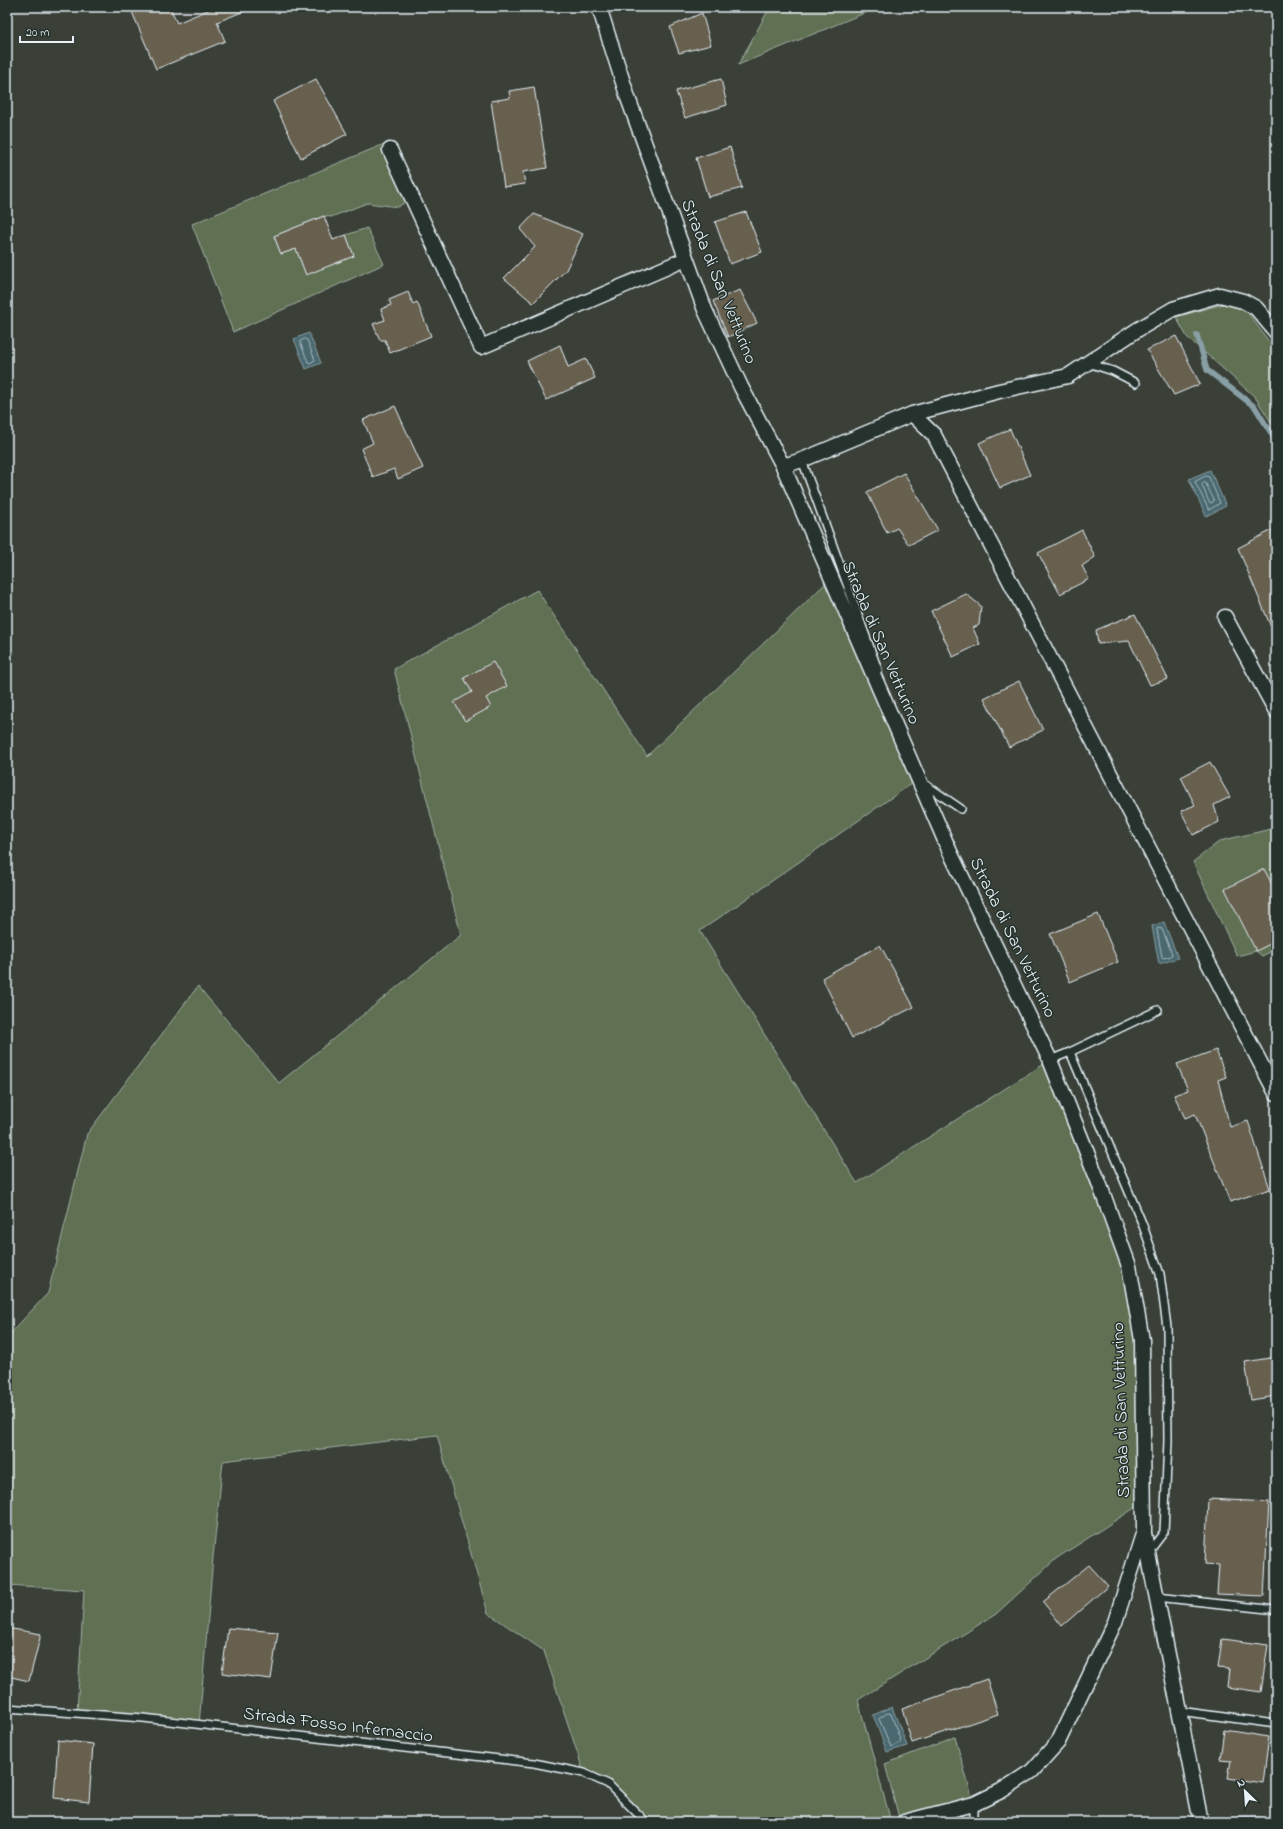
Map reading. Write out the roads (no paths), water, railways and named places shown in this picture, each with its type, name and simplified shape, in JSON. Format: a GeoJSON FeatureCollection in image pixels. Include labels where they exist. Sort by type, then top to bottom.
{"type":"FeatureCollection","features":[{"type":"Feature","properties":{"kind":"street","name":"Strada di San Vetturino"},"geometry":{"type":"LineString","coordinates":[[599,7],[628,98],[705,310],[737,380],[784,466],[950,852],[1050,1060],[1099,1183],[1129,1266],[1142,1340],[1144,1531],[1115,1622],[1058,1742],[1032,1771],[1001,1791],[974,1804],[904,1822]]}},
{"type":"Feature","properties":{"kind":"street"},"geometry":{"type":"LineString","coordinates":[[390,150],[481,347],[686,259]]}},
{"type":"Feature","properties":{"kind":"street"},"geometry":{"type":"LineString","coordinates":[[784,466],[802,460],[912,414],[999,391],[1068,376],[1137,330],[1173,310],[1220,295],[1243,301],[1256,308],[1276,332]]}},
{"type":"Feature","properties":{"kind":"street"},"geometry":{"type":"LineString","coordinates":[[912,414],[934,436],[1276,1093]]}},
{"type":"Feature","properties":{"kind":"street"},"geometry":{"type":"LineString","coordinates":[[1225,617],[1276,711]]}},
{"type":"Feature","properties":{"kind":"street"},"geometry":{"type":"LineString","coordinates":[[1144,1531],[1178,1711],[1201,1822]]}},
{"type":"Feature","properties":{"kind":"lane"},"geometry":{"type":"LineString","coordinates":[[1088,363],[1113,371],[1136,383]]}},
{"type":"Feature","properties":{"kind":"lane"},"geometry":{"type":"LineString","coordinates":[[802,460],[918,779],[961,809]]}},
{"type":"Feature","properties":{"kind":"lane"},"geometry":{"type":"LineString","coordinates":[[1050,1060],[1158,1010]]}},
{"type":"Feature","properties":{"kind":"lane"},"geometry":{"type":"LineString","coordinates":[[1070,1052],[1142,1223],[1160,1274],[1167,1327],[1168,1448],[1164,1532],[1148,1554]]}},
{"type":"Feature","properties":{"kind":"lane"},"geometry":{"type":"LineString","coordinates":[[1156,1596],[1276,1610]]}},
{"type":"Feature","properties":{"kind":"lane","name":"Strada Fosso Infernaccio"},"geometry":{"type":"LineString","coordinates":[[7,1708],[143,1718],[534,1764],[584,1773],[608,1784],[646,1822]]}},
{"type":"Feature","properties":{"kind":"lane"},"geometry":{"type":"LineString","coordinates":[[1178,1711],[1276,1724]]}},
{"type":"Feature","properties":{"kind":"lane"},"geometry":{"type":"LineString","coordinates":[[974,1804],[974,1822]]}},
{"type":"Feature","properties":{"kind":"water"},"geometry":{"type":"Polygon","coordinates":[[[309,333],[321,363],[306,369],[294,339],[309,333]]]}},
{"type":"Feature","properties":{"kind":"water"},"geometry":{"type":"Polygon","coordinates":[[[1210,470],[1226,506],[1206,516],[1189,479],[1210,470]]]}},
{"type":"Feature","properties":{"kind":"water"},"geometry":{"type":"Polygon","coordinates":[[[1164,922],[1178,958],[1159,964],[1152,926],[1164,922]]]}},
{"type":"Feature","properties":{"kind":"water"},"geometry":{"type":"Polygon","coordinates":[[[892,1707],[907,1746],[887,1752],[873,1715],[892,1707]]]}},
{"type":"Feature","properties":{"kind":"water"},"geometry":{"type":"Polygon","coordinates":[[[1262,1817],[1262,1822],[1224,1822],[1224,1818],[1262,1817]]]}},
{"type":"Feature","properties":{"kind":"waterway"},"geometry":{"type":"LineString","coordinates":[[1197,335],[1207,370],[1255,407],[1276,441]]}}]}
